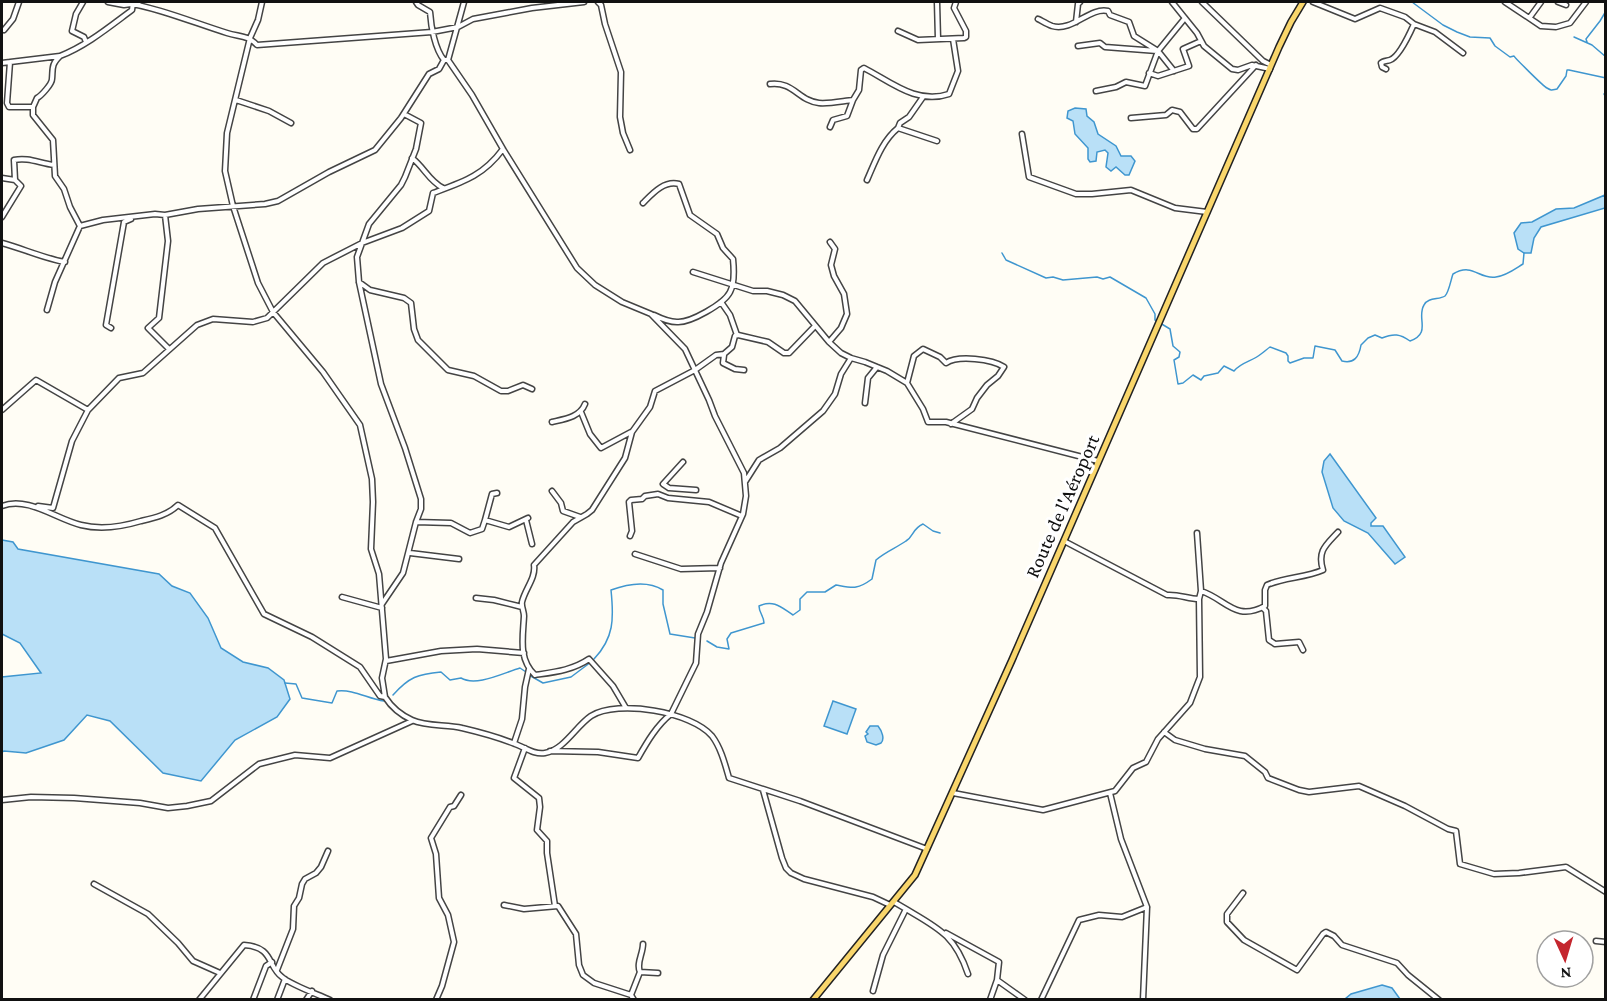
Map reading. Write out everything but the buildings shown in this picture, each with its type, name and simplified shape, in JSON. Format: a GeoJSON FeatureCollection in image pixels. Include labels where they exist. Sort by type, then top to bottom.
{"type":"FeatureCollection","features":[{"type":"Feature","properties":{"kind":"main road","name":"Route de l'Aéroport"},"geometry":{"type":"LineString","coordinates":[[813,999],[915,875],[1068,543],[1098,460],[1160,324],[1291,22],[1303,2]]}},
{"type":"Feature","properties":{"kind":"street"},"geometry":{"type":"LineString","coordinates":[[4,30],[13,19],[19,2]]}},
{"type":"Feature","properties":{"kind":"street"},"geometry":{"type":"LineString","coordinates":[[83,2],[76,14],[72,31],[84,37],[86,42]]}},
{"type":"Feature","properties":{"kind":"street"},"geometry":{"type":"LineString","coordinates":[[108,2],[124,5],[136,2]]}},
{"type":"Feature","properties":{"kind":"street"},"geometry":{"type":"LineString","coordinates":[[122,2],[136,2],[228,33],[250,38],[257,45],[432,32],[458,27],[472,19],[532,8],[584,2]]}},
{"type":"Feature","properties":{"kind":"street"},"geometry":{"type":"LineString","coordinates":[[80,226],[64,189],[55,176],[53,140],[33,115],[33,107],[37,98],[51,83],[54,62],[132,10],[136,2]]}},
{"type":"Feature","properties":{"kind":"street"},"geometry":{"type":"LineString","coordinates":[[262,2],[258,20],[250,38],[228,133],[225,171],[233,206],[258,283],[273,312],[323,372],[360,425],[372,479],[374,502],[371,549],[379,574],[386,661],[382,678],[385,697],[392,708],[413,721],[461,727],[514,743],[537,753],[549,751],[598,752],[638,758],[660,725],[671,714],[696,663],[698,634],[720,568],[741,516],[746,496],[744,473],[685,349],[651,314]]}},
{"type":"Feature","properties":{"kind":"street"},"geometry":{"type":"LineString","coordinates":[[416,2],[430,12],[432,32],[441,56],[472,95],[502,149],[577,268],[595,285],[622,302],[668,321],[680,323],[714,308],[728,296],[732,285],[733,259],[723,248],[717,234],[690,215],[679,184],[663,186],[643,203]]}},
{"type":"Feature","properties":{"kind":"street"},"geometry":{"type":"LineString","coordinates":[[80,226],[103,220],[278,201],[329,172],[375,150],[404,114],[429,74],[439,69],[446,60],[464,2]]}},
{"type":"Feature","properties":{"kind":"street"},"geometry":{"type":"LineString","coordinates":[[598,2],[601,5],[621,72],[620,117],[630,150]]}},
{"type":"Feature","properties":{"kind":"street"},"geometry":{"type":"LineString","coordinates":[[937,2],[938,39]]}},
{"type":"Feature","properties":{"kind":"street"},"geometry":{"type":"LineString","coordinates":[[898,31],[918,40],[966,37],[963,25],[954,8],[956,2]]}},
{"type":"Feature","properties":{"kind":"street"},"geometry":{"type":"LineString","coordinates":[[1076,22],[1080,2]]}},
{"type":"Feature","properties":{"kind":"street"},"geometry":{"type":"LineString","coordinates":[[1172,2],[1204,46],[1232,69],[1238,70],[1256,65],[1271,67]]}},
{"type":"Feature","properties":{"kind":"street"},"geometry":{"type":"LineString","coordinates":[[1202,2],[1271,67]]}},
{"type":"Feature","properties":{"kind":"street"},"geometry":{"type":"LineString","coordinates":[[1313,2],[1355,19],[1380,8],[1435,32],[1463,53]]}},
{"type":"Feature","properties":{"kind":"street"},"geometry":{"type":"LineString","coordinates":[[1505,2],[1541,26],[1550,28],[1570,23],[1586,2]]}},
{"type":"Feature","properties":{"kind":"street"},"geometry":{"type":"LineString","coordinates":[[1530,17],[1541,2]]}},
{"type":"Feature","properties":{"kind":"street"},"geometry":{"type":"LineString","coordinates":[[1558,2],[1566,5]]}},
{"type":"Feature","properties":{"kind":"street"},"geometry":{"type":"LineString","coordinates":[[1038,19],[1053,26],[1065,27],[1101,9],[1108,10],[1110,15],[1129,22],[1134,36],[1158,51],[1174,71]]}},
{"type":"Feature","properties":{"kind":"street"},"geometry":{"type":"LineString","coordinates":[[1096,91],[1116,87],[1126,82],[1145,86],[1158,51],[1185,18]]}},
{"type":"Feature","properties":{"kind":"street"},"geometry":{"type":"LineString","coordinates":[[1386,69],[1380,65],[1381,63],[1395,56],[1414,24]]}},
{"type":"Feature","properties":{"kind":"street"},"geometry":{"type":"LineString","coordinates":[[830,127],[833,120],[847,116],[859,90],[861,70],[864,68],[914,96],[949,94],[958,71],[953,39]]}},
{"type":"Feature","properties":{"kind":"street"},"geometry":{"type":"LineString","coordinates":[[1149,73],[1158,76],[1189,66],[1184,49],[1201,41]]}},
{"type":"Feature","properties":{"kind":"street"},"geometry":{"type":"LineString","coordinates":[[1078,46],[1100,43],[1105,47],[1158,51]]}},
{"type":"Feature","properties":{"kind":"street"},"geometry":{"type":"LineString","coordinates":[[2,63],[60,56]]}},
{"type":"Feature","properties":{"kind":"street"},"geometry":{"type":"LineString","coordinates":[[10,62],[7,103],[9,107],[33,107]]}},
{"type":"Feature","properties":{"kind":"street"},"geometry":{"type":"LineString","coordinates":[[1131,118],[1166,115],[1172,110],[1180,112],[1193,129],[1197,129],[1256,65]]}},
{"type":"Feature","properties":{"kind":"street"},"geometry":{"type":"LineString","coordinates":[[770,84],[780,83],[799,92],[803,97],[819,103],[853,100]]}},
{"type":"Feature","properties":{"kind":"street"},"geometry":{"type":"LineString","coordinates":[[867,180],[890,134],[909,117],[924,97]]}},
{"type":"Feature","properties":{"kind":"street"},"geometry":{"type":"LineString","coordinates":[[236,100],[269,111],[291,123]]}},
{"type":"Feature","properties":{"kind":"street"},"geometry":{"type":"LineString","coordinates":[[382,606],[404,573],[421,509],[421,499],[381,384],[359,282],[357,257],[369,224],[401,185],[417,149],[421,123],[404,114]]}},
{"type":"Feature","properties":{"kind":"street"},"geometry":{"type":"LineString","coordinates":[[898,128],[938,141]]}},
{"type":"Feature","properties":{"kind":"street"},"geometry":{"type":"LineString","coordinates":[[1022,134],[1029,177],[1076,194],[1131,190],[1175,208],[1208,213]]}},
{"type":"Feature","properties":{"kind":"street"},"geometry":{"type":"LineString","coordinates":[[2,506],[7,504],[53,508],[72,441],[88,410],[119,378],[143,373],[197,324],[213,319],[252,322],[267,318],[323,263],[362,243],[402,228],[429,211],[433,193],[468,181],[492,163],[502,149]]}},
{"type":"Feature","properties":{"kind":"street"},"geometry":{"type":"LineString","coordinates":[[15,180],[14,160],[16,159],[25,158],[54,165]]}},
{"type":"Feature","properties":{"kind":"street"},"geometry":{"type":"LineString","coordinates":[[412,158],[420,164],[431,180],[444,189]]}},
{"type":"Feature","properties":{"kind":"street"},"geometry":{"type":"LineString","coordinates":[[2,178],[15,180],[21,186],[2,217]]}},
{"type":"Feature","properties":{"kind":"street"},"geometry":{"type":"LineString","coordinates":[[165,215],[168,241],[159,318],[148,328],[169,349]]}},
{"type":"Feature","properties":{"kind":"street"},"geometry":{"type":"LineString","coordinates":[[111,328],[106,325],[124,222],[138,216]]}},
{"type":"Feature","properties":{"kind":"street"},"geometry":{"type":"LineString","coordinates":[[47,310],[55,282],[80,226]]}},
{"type":"Feature","properties":{"kind":"street"},"geometry":{"type":"LineString","coordinates":[[830,242],[835,249],[831,265],[844,294],[847,314],[841,328],[830,342]]}},
{"type":"Feature","properties":{"kind":"street"},"geometry":{"type":"LineString","coordinates":[[2,243],[65,262]]}},
{"type":"Feature","properties":{"kind":"street"},"geometry":{"type":"LineString","coordinates":[[693,272],[753,291],[767,291],[795,301],[815,326],[841,352],[907,383],[928,422],[949,423],[1098,460]]}},
{"type":"Feature","properties":{"kind":"street"},"geometry":{"type":"LineString","coordinates":[[359,282],[370,290],[404,298],[411,303],[414,329],[418,340],[448,370],[474,376],[501,391],[508,391],[523,385],[532,389]]}},
{"type":"Feature","properties":{"kind":"street"},"geometry":{"type":"LineString","coordinates":[[721,302],[730,315],[737,335]]}},
{"type":"Feature","properties":{"kind":"street"},"geometry":{"type":"LineString","coordinates":[[737,335],[762,340],[784,353],[789,353],[815,326]]}},
{"type":"Feature","properties":{"kind":"street"},"geometry":{"type":"LineString","coordinates":[[626,708],[613,686],[589,659],[560,672],[535,675],[529,669],[524,653],[522,602],[534,572],[534,566],[573,522],[592,510],[625,458],[632,432],[650,407],[655,391],[695,370],[716,355],[724,354],[732,347],[737,335]]}},
{"type":"Feature","properties":{"kind":"street"},"geometry":{"type":"LineString","coordinates":[[907,383],[914,356],[923,350],[940,357],[946,363],[958,357],[997,362],[1004,367],[976,398],[972,409],[949,423]]}},
{"type":"Feature","properties":{"kind":"street"},"geometry":{"type":"LineString","coordinates":[[724,354],[723,363],[735,369],[744,370]]}},
{"type":"Feature","properties":{"kind":"street"},"geometry":{"type":"LineString","coordinates":[[745,483],[759,460],[780,448],[824,411],[835,394],[841,374],[850,358]]}},
{"type":"Feature","properties":{"kind":"street"},"geometry":{"type":"LineString","coordinates":[[865,403],[868,378],[877,368]]}},
{"type":"Feature","properties":{"kind":"street"},"geometry":{"type":"LineString","coordinates":[[2,410],[36,380],[88,410]]}},
{"type":"Feature","properties":{"kind":"street"},"geometry":{"type":"LineString","coordinates":[[552,422],[581,412],[585,404]]}},
{"type":"Feature","properties":{"kind":"street"},"geometry":{"type":"LineString","coordinates":[[581,412],[598,447],[601,448],[632,432]]}},
{"type":"Feature","properties":{"kind":"street"},"geometry":{"type":"LineString","coordinates":[[683,462],[663,484],[669,488],[696,490]]}},
{"type":"Feature","properties":{"kind":"street"},"geometry":{"type":"LineString","coordinates":[[664,495],[669,488]]}},
{"type":"Feature","properties":{"kind":"street"},"geometry":{"type":"LineString","coordinates":[[552,491],[561,503],[563,511],[580,517]]}},
{"type":"Feature","properties":{"kind":"street"},"geometry":{"type":"LineString","coordinates":[[416,522],[451,523],[470,532],[482,529],[492,501],[492,494],[497,493]]}},
{"type":"Feature","properties":{"kind":"street"},"geometry":{"type":"LineString","coordinates":[[630,536],[632,531],[629,502],[645,496],[664,495],[668,498],[709,502],[741,516]]}},
{"type":"Feature","properties":{"kind":"street"},"geometry":{"type":"LineString","coordinates":[[35,506],[54,516],[83,526],[117,528],[155,518],[172,511],[178,505],[215,528],[264,614],[312,637],[360,667],[380,696],[385,697]]}},
{"type":"Feature","properties":{"kind":"street"},"geometry":{"type":"LineString","coordinates":[[485,520],[509,527],[527,519],[532,544]]}},
{"type":"Feature","properties":{"kind":"street"},"geometry":{"type":"LineString","coordinates":[[1263,608],[1267,585],[1323,570],[1319,559],[1338,532]]}},
{"type":"Feature","properties":{"kind":"street"},"geometry":{"type":"LineString","coordinates":[[953,793],[1042,810],[1115,791],[1133,768],[1146,762],[1164,732],[1190,702],[1200,677],[1199,599],[1201,591],[1197,533]]}},
{"type":"Feature","properties":{"kind":"street"},"geometry":{"type":"LineString","coordinates":[[1068,543],[1167,595],[1177,594],[1190,599],[1199,599]]}},
{"type":"Feature","properties":{"kind":"street"},"geometry":{"type":"LineString","coordinates":[[410,553],[459,559]]}},
{"type":"Feature","properties":{"kind":"street"},"geometry":{"type":"LineString","coordinates":[[635,554],[681,568],[720,568]]}},
{"type":"Feature","properties":{"kind":"street"},"geometry":{"type":"LineString","coordinates":[[1201,591],[1237,611],[1263,608]]}},
{"type":"Feature","properties":{"kind":"street"},"geometry":{"type":"LineString","coordinates":[[342,597],[382,606]]}},
{"type":"Feature","properties":{"kind":"street"},"geometry":{"type":"LineString","coordinates":[[476,598],[494,600],[522,608]]}},
{"type":"Feature","properties":{"kind":"street"},"geometry":{"type":"LineString","coordinates":[[1263,608],[1266,610],[1269,640],[1275,644],[1299,642],[1303,650]]}},
{"type":"Feature","properties":{"kind":"street"},"geometry":{"type":"LineString","coordinates":[[386,661],[441,651],[477,649],[524,653]]}},
{"type":"Feature","properties":{"kind":"street"},"geometry":{"type":"LineString","coordinates":[[514,743],[522,719],[529,669]]}},
{"type":"Feature","properties":{"kind":"street"},"geometry":{"type":"LineString","coordinates":[[549,751],[559,746],[592,716],[610,710],[626,708],[671,714],[703,727],[712,737],[724,760],[729,778],[801,801],[927,849]]}},
{"type":"Feature","properties":{"kind":"street"},"geometry":{"type":"LineString","coordinates":[[2,800],[31,797],[74,798],[140,803],[168,808],[187,806],[211,801],[259,764],[295,755],[330,758],[413,721]]}},
{"type":"Feature","properties":{"kind":"street"},"geometry":{"type":"LineString","coordinates":[[1164,732],[1175,741],[1245,756],[1265,772],[1268,778],[1299,790],[1309,792],[1359,786],[1387,798],[1448,830],[1456,831],[1460,864],[1464,867],[1494,874],[1566,867],[1605,892]]}},
{"type":"Feature","properties":{"kind":"street"},"geometry":{"type":"LineString","coordinates":[[525,748],[514,778],[539,798],[537,831],[547,841],[555,906]]}},
{"type":"Feature","properties":{"kind":"street"},"geometry":{"type":"LineString","coordinates":[[763,790],[782,858],[790,873],[906,909],[999,962],[997,980],[990,999]]}},
{"type":"Feature","properties":{"kind":"street"},"geometry":{"type":"LineString","coordinates":[[1110,793],[1121,839],[1147,907],[1143,999]]}},
{"type":"Feature","properties":{"kind":"street"},"geometry":{"type":"LineString","coordinates":[[436,999],[442,986],[454,942],[448,915],[439,898],[436,855],[431,838],[450,807],[454,806],[461,795]]}},
{"type":"Feature","properties":{"kind":"street"},"geometry":{"type":"LineString","coordinates":[[277,971],[293,929],[294,906],[299,898],[302,884],[321,867],[328,851]]}},
{"type":"Feature","properties":{"kind":"street"},"geometry":{"type":"LineString","coordinates":[[94,884],[148,914],[178,943],[193,962],[220,973]]}},
{"type":"Feature","properties":{"kind":"street"},"geometry":{"type":"LineString","coordinates":[[1243,893],[1227,914],[1227,922],[1232,930],[1244,940],[1297,970],[1326,932],[1334,936],[1342,945],[1397,963],[1408,975],[1439,999]]}},
{"type":"Feature","properties":{"kind":"street"},"geometry":{"type":"LineString","coordinates":[[504,905],[524,909],[558,906],[576,934],[579,965],[583,975],[594,983],[632,997],[640,972],[639,960],[643,953],[643,944]]}},
{"type":"Feature","properties":{"kind":"street"},"geometry":{"type":"LineString","coordinates":[[1041,999],[1079,920],[1099,915],[1122,917],[1147,907]]}},
{"type":"Feature","properties":{"kind":"street"},"geometry":{"type":"LineString","coordinates":[[873,991],[882,956],[906,909]]}},
{"type":"Feature","properties":{"kind":"street"},"geometry":{"type":"LineString","coordinates":[[946,933],[968,974]]}},
{"type":"Feature","properties":{"kind":"street"},"geometry":{"type":"LineString","coordinates":[[1596,941],[1605,942]]}},
{"type":"Feature","properties":{"kind":"street"},"geometry":{"type":"LineString","coordinates":[[199,999],[244,945],[250,945],[266,954],[281,977],[330,999]]}},
{"type":"Feature","properties":{"kind":"street"},"geometry":{"type":"LineString","coordinates":[[253,999],[267,966],[272,962]]}},
{"type":"Feature","properties":{"kind":"street"},"geometry":{"type":"LineString","coordinates":[[640,972],[658,973]]}},
{"type":"Feature","properties":{"kind":"street"},"geometry":{"type":"LineString","coordinates":[[277,999],[285,979]]}},
{"type":"Feature","properties":{"kind":"street"},"geometry":{"type":"LineString","coordinates":[[997,980],[1025,999]]}},
{"type":"Feature","properties":{"kind":"street"},"geometry":{"type":"LineString","coordinates":[[306,999],[312,992]]}},
{"type":"Feature","properties":{"kind":"water"},"geometry":{"type":"Polygon","coordinates":[[[1075,108],[1086,109],[1087,116],[1094,122],[1098,134],[1116,146],[1121,156],[1131,156],[1135,161],[1129,175],[1125,175],[1116,167],[1111,171],[1106,167],[1108,153],[1105,150],[1097,152],[1096,161],[1090,162],[1088,148],[1075,134],[1073,121],[1067,118],[1068,111],[1075,108]]]}},
{"type":"Feature","properties":{"kind":"water"},"geometry":{"type":"Polygon","coordinates":[[[1605,195],[1605,208],[1541,227],[1534,238],[1531,253],[1524,253],[1518,249],[1514,233],[1521,223],[1532,222],[1556,209],[1574,208],[1605,195]]]}},
{"type":"Feature","properties":{"kind":"water"},"geometry":{"type":"Polygon","coordinates":[[[1330,454],[1376,518],[1371,526],[1383,526],[1405,557],[1395,564],[1368,533],[1344,521],[1333,508],[1322,472],[1324,461],[1330,454]]]}},
{"type":"Feature","properties":{"kind":"water"},"geometry":{"type":"Polygon","coordinates":[[[2,540],[13,542],[18,549],[159,574],[172,586],[190,593],[208,618],[221,648],[243,662],[268,668],[284,680],[290,699],[277,717],[235,740],[201,781],[163,773],[110,721],[87,715],[64,740],[26,753],[2,752],[2,677],[41,673],[20,643],[2,634],[2,540]]]}},
{"type":"Feature","properties":{"kind":"water"},"geometry":{"type":"Polygon","coordinates":[[[833,701],[856,709],[847,734],[824,726],[833,701]]]}},
{"type":"Feature","properties":{"kind":"water"},"geometry":{"type":"Polygon","coordinates":[[[870,726],[878,726],[883,737],[881,743],[876,745],[867,742],[865,736],[870,726]]]}},
{"type":"Feature","properties":{"kind":"water"},"geometry":{"type":"Polygon","coordinates":[[[1382,985],[1392,988],[1400,999],[1345,999],[1351,994],[1382,985]]]}},
{"type":"Feature","properties":{"kind":"waterway"},"geometry":{"type":"LineString","coordinates":[[1412,2],[1443,25],[1457,32],[1470,37],[1490,38],[1495,46],[1510,57],[1514,56],[1550,90],[1557,89],[1566,76],[1567,70],[1606,78]]}},
{"type":"Feature","properties":{"kind":"waterway"},"geometry":{"type":"LineString","coordinates":[[1587,42],[1586,39],[1606,11]]}},
{"type":"Feature","properties":{"kind":"waterway"},"geometry":{"type":"LineString","coordinates":[[1574,37],[1592,45],[1606,57]]}},
{"type":"Feature","properties":{"kind":"waterway"},"geometry":{"type":"LineString","coordinates":[[1606,92],[1604,94],[1606,98]]}},
{"type":"Feature","properties":{"kind":"waterway"},"geometry":{"type":"LineString","coordinates":[[1002,253],[1006,260],[1046,278],[1053,277],[1063,280],[1110,277],[1146,298],[1155,314],[1155,320],[1170,329],[1173,346],[1180,352],[1179,357],[1174,360],[1178,384],[1193,375],[1201,380],[1204,376],[1218,373],[1224,366],[1234,371],[1270,347],[1286,353],[1290,363],[1304,358],[1313,358],[1315,346],[1335,350],[1342,361],[1346,362],[1355,359],[1361,345],[1375,335],[1382,338],[1397,335],[1410,341],[1417,338],[1422,330],[1424,305],[1428,301],[1445,296],[1453,274],[1471,270],[1485,276],[1500,276],[1523,264],[1524,253]]}},
{"type":"Feature","properties":{"kind":"waterway"},"geometry":{"type":"LineString","coordinates":[[707,641],[717,647],[729,649],[727,639],[731,633],[764,623],[759,606],[773,604],[793,615],[800,610],[800,599],[807,592],[825,592],[836,585],[858,587],[872,579],[876,560],[909,539],[919,526],[923,524],[940,533]]}},
{"type":"Feature","properties":{"kind":"waterway"},"geometry":{"type":"LineString","coordinates":[[594,659],[606,643],[611,628],[611,590],[624,586],[644,584],[663,590],[663,604],[670,634],[695,638]]}},
{"type":"Feature","properties":{"kind":"waterway"},"geometry":{"type":"LineString","coordinates":[[529,675],[543,683],[571,677],[591,662]]}},
{"type":"Feature","properties":{"kind":"waterway"},"geometry":{"type":"LineString","coordinates":[[393,695],[409,680],[426,674],[441,672],[450,680],[461,678],[474,681],[520,668],[526,672]]}},
{"type":"Feature","properties":{"kind":"waterway"},"geometry":{"type":"LineString","coordinates":[[285,683],[296,684],[302,698],[332,703],[337,691],[343,691],[384,701]]}}]}
